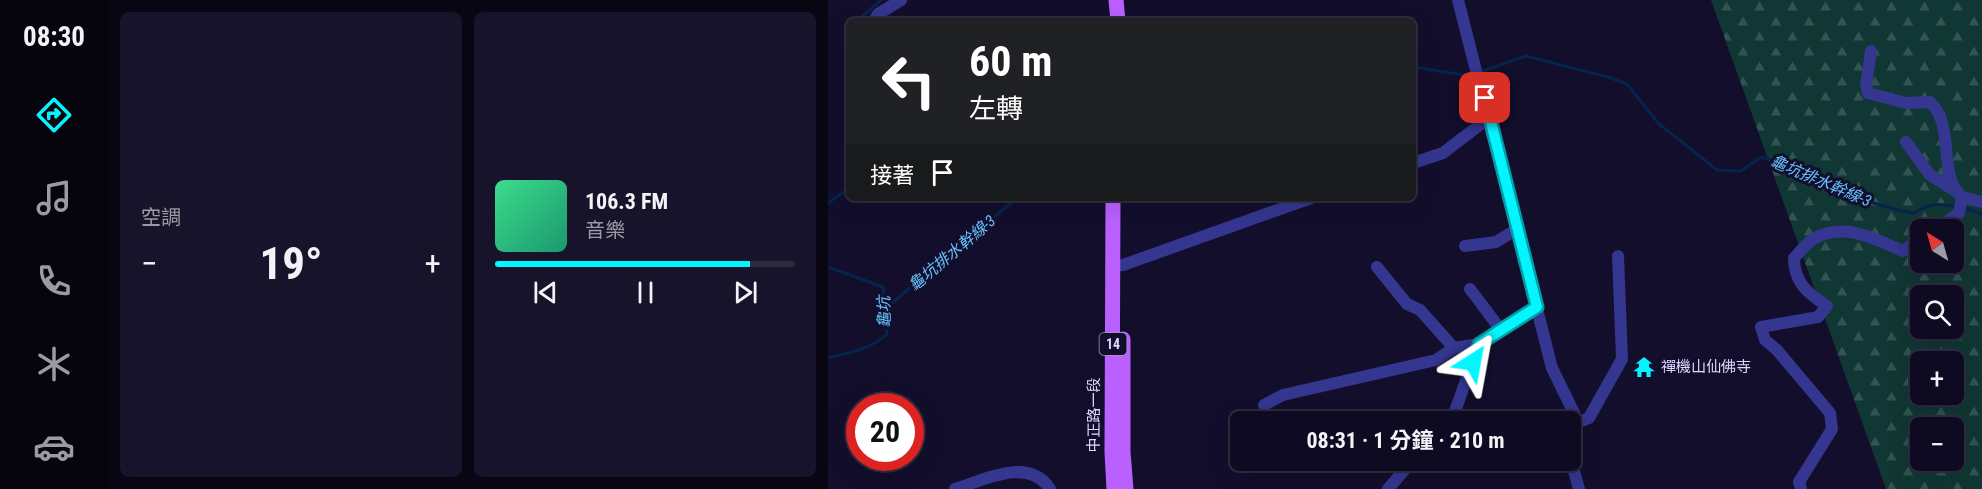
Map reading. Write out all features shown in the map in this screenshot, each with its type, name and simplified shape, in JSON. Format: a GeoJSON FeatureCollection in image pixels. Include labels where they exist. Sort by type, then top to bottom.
{"type":"FeatureCollection","features":[{"type":"Feature","properties":{"kind":"main road"},"geometry":{"type":"LineString","coordinates":[[1106,0],[1108,18]]}},
{"type":"Feature","properties":{"kind":"main road"},"geometry":{"type":"LineString","coordinates":[[1116,0],[1118,18]]}},
{"type":"Feature","properties":{"kind":"main road","name":"中正路一段"},"geometry":{"type":"LineString","coordinates":[[1113,201],[1118,265],[1126,489]]}},
{"type":"Feature","properties":{"kind":"main road","name":"中正路一段"},"geometry":{"type":"LineString","coordinates":[[1114,489],[1112,452],[1118,265],[1124,201]]}},
{"type":"Feature","properties":{"kind":"lane"},"geometry":{"type":"LineString","coordinates":[[876,18],[878,14],[901,0]]}},
{"type":"Feature","properties":{"kind":"lane"},"geometry":{"type":"LineString","coordinates":[[1458,0],[1490,117],[1552,368],[1573,411]]}},
{"type":"Feature","properties":{"kind":"lane"},"geometry":{"type":"LineString","coordinates":[[1871,51],[1866,85],[1868,93],[1906,103],[1930,102],[1939,111],[1944,128],[1947,159],[1959,201]]}},
{"type":"Feature","properties":{"kind":"lane"},"geometry":{"type":"LineString","coordinates":[[1416,162],[1443,153],[1490,117]]}},
{"type":"Feature","properties":{"kind":"lane"},"geometry":{"type":"LineString","coordinates":[[1906,141],[1930,175],[1959,201],[1982,202]]}},
{"type":"Feature","properties":{"kind":"lane"},"geometry":{"type":"LineString","coordinates":[[1118,265],[1302,201]]}},
{"type":"Feature","properties":{"kind":"lane"},"geometry":{"type":"LineString","coordinates":[[1943,219],[1959,201]]}},
{"type":"Feature","properties":{"kind":"lane"},"geometry":{"type":"LineString","coordinates":[[1465,246],[1496,242],[1517,229]]}},
{"type":"Feature","properties":{"kind":"lane"},"geometry":{"type":"LineString","coordinates":[[1801,489],[1799,482],[1832,429],[1830,413],[1777,350],[1765,340],[1761,327],[1818,317],[1827,306],[1805,292],[1794,271],[1794,258],[1815,238],[1844,231],[1863,234],[1903,251],[1910,246]]}},
{"type":"Feature","properties":{"kind":"lane"},"geometry":{"type":"LineString","coordinates":[[1581,423],[1589,418],[1622,359],[1618,256]]}},
{"type":"Feature","properties":{"kind":"lane"},"geometry":{"type":"LineString","coordinates":[[1377,267],[1407,304],[1420,310],[1454,348]]}},
{"type":"Feature","properties":{"kind":"lane"},"geometry":{"type":"LineString","coordinates":[[1470,289],[1501,330]]}},
{"type":"Feature","properties":{"kind":"lane"},"geometry":{"type":"LineString","coordinates":[[1264,405],[1283,395],[1436,360],[1454,348],[1479,344],[1537,307]]}},
{"type":"Feature","properties":{"kind":"lane"},"geometry":{"type":"LineString","coordinates":[[1455,411],[1479,344]]}},
{"type":"Feature","properties":{"kind":"lane"},"geometry":{"type":"LineString","coordinates":[[1388,489],[1404,471]]}},
{"type":"Feature","properties":{"kind":"lane"},"geometry":{"type":"LineString","coordinates":[[1574,471],[1579,489]]}},
{"type":"Feature","properties":{"kind":"lane"},"geometry":{"type":"LineString","coordinates":[[956,489],[1004,473],[1027,472],[1046,482],[1050,489]]}},
{"type":"Feature","properties":{"kind":"green space"},"geometry":{"type":"Polygon","coordinates":[[[1711,0],[1982,0],[1982,489],[1886,489],[1711,0]]]}},
{"type":"Feature","properties":{"kind":"waterway","name":"龜坑"},"geometry":{"type":"LineString","coordinates":[[860,18],[881,0]]}},
{"type":"Feature","properties":{"kind":"waterway","name":"龜坑排水幹線-3"},"geometry":{"type":"LineString","coordinates":[[1480,72],[1526,56],[1608,77],[1627,84],[1659,124],[1717,170],[1741,171],[1761,157],[1780,163],[1854,196],[1894,209],[1914,213],[1935,205],[1957,207]]}},
{"type":"Feature","properties":{"kind":"waterway","name":"龜坑排水幹線-3"},"geometry":{"type":"LineString","coordinates":[[1416,67],[1464,75],[1473,74]]}},
{"type":"Feature","properties":{"kind":"waterway","name":"龜坑"},"geometry":{"type":"LineString","coordinates":[[828,203],[846,190]]}},
{"type":"Feature","properties":{"kind":"waterway","name":"龜坑排水幹線-3"},"geometry":{"type":"LineString","coordinates":[[886,308],[1013,201]]}},
{"type":"Feature","properties":{"kind":"waterway","name":"龜坑排水幹線-3"},"geometry":{"type":"LineString","coordinates":[[1964,208],[1982,214]]}},
{"type":"Feature","properties":{"kind":"waterway","name":"龜坑"},"geometry":{"type":"LineString","coordinates":[[828,267],[883,287],[887,334],[867,347],[828,358]]}},
{"type":"Feature","properties":{"kind":"place","name":"禪機山仙佛寺"},"geometry":{"type":"Point","coordinates":[1644,367]}},
{"type":"Feature","properties":{"kind":"route"},"geometry":{"type":"LineString","coordinates":[[1473,362],[1479,344],[1537,307],[1485,98]]}}]}
